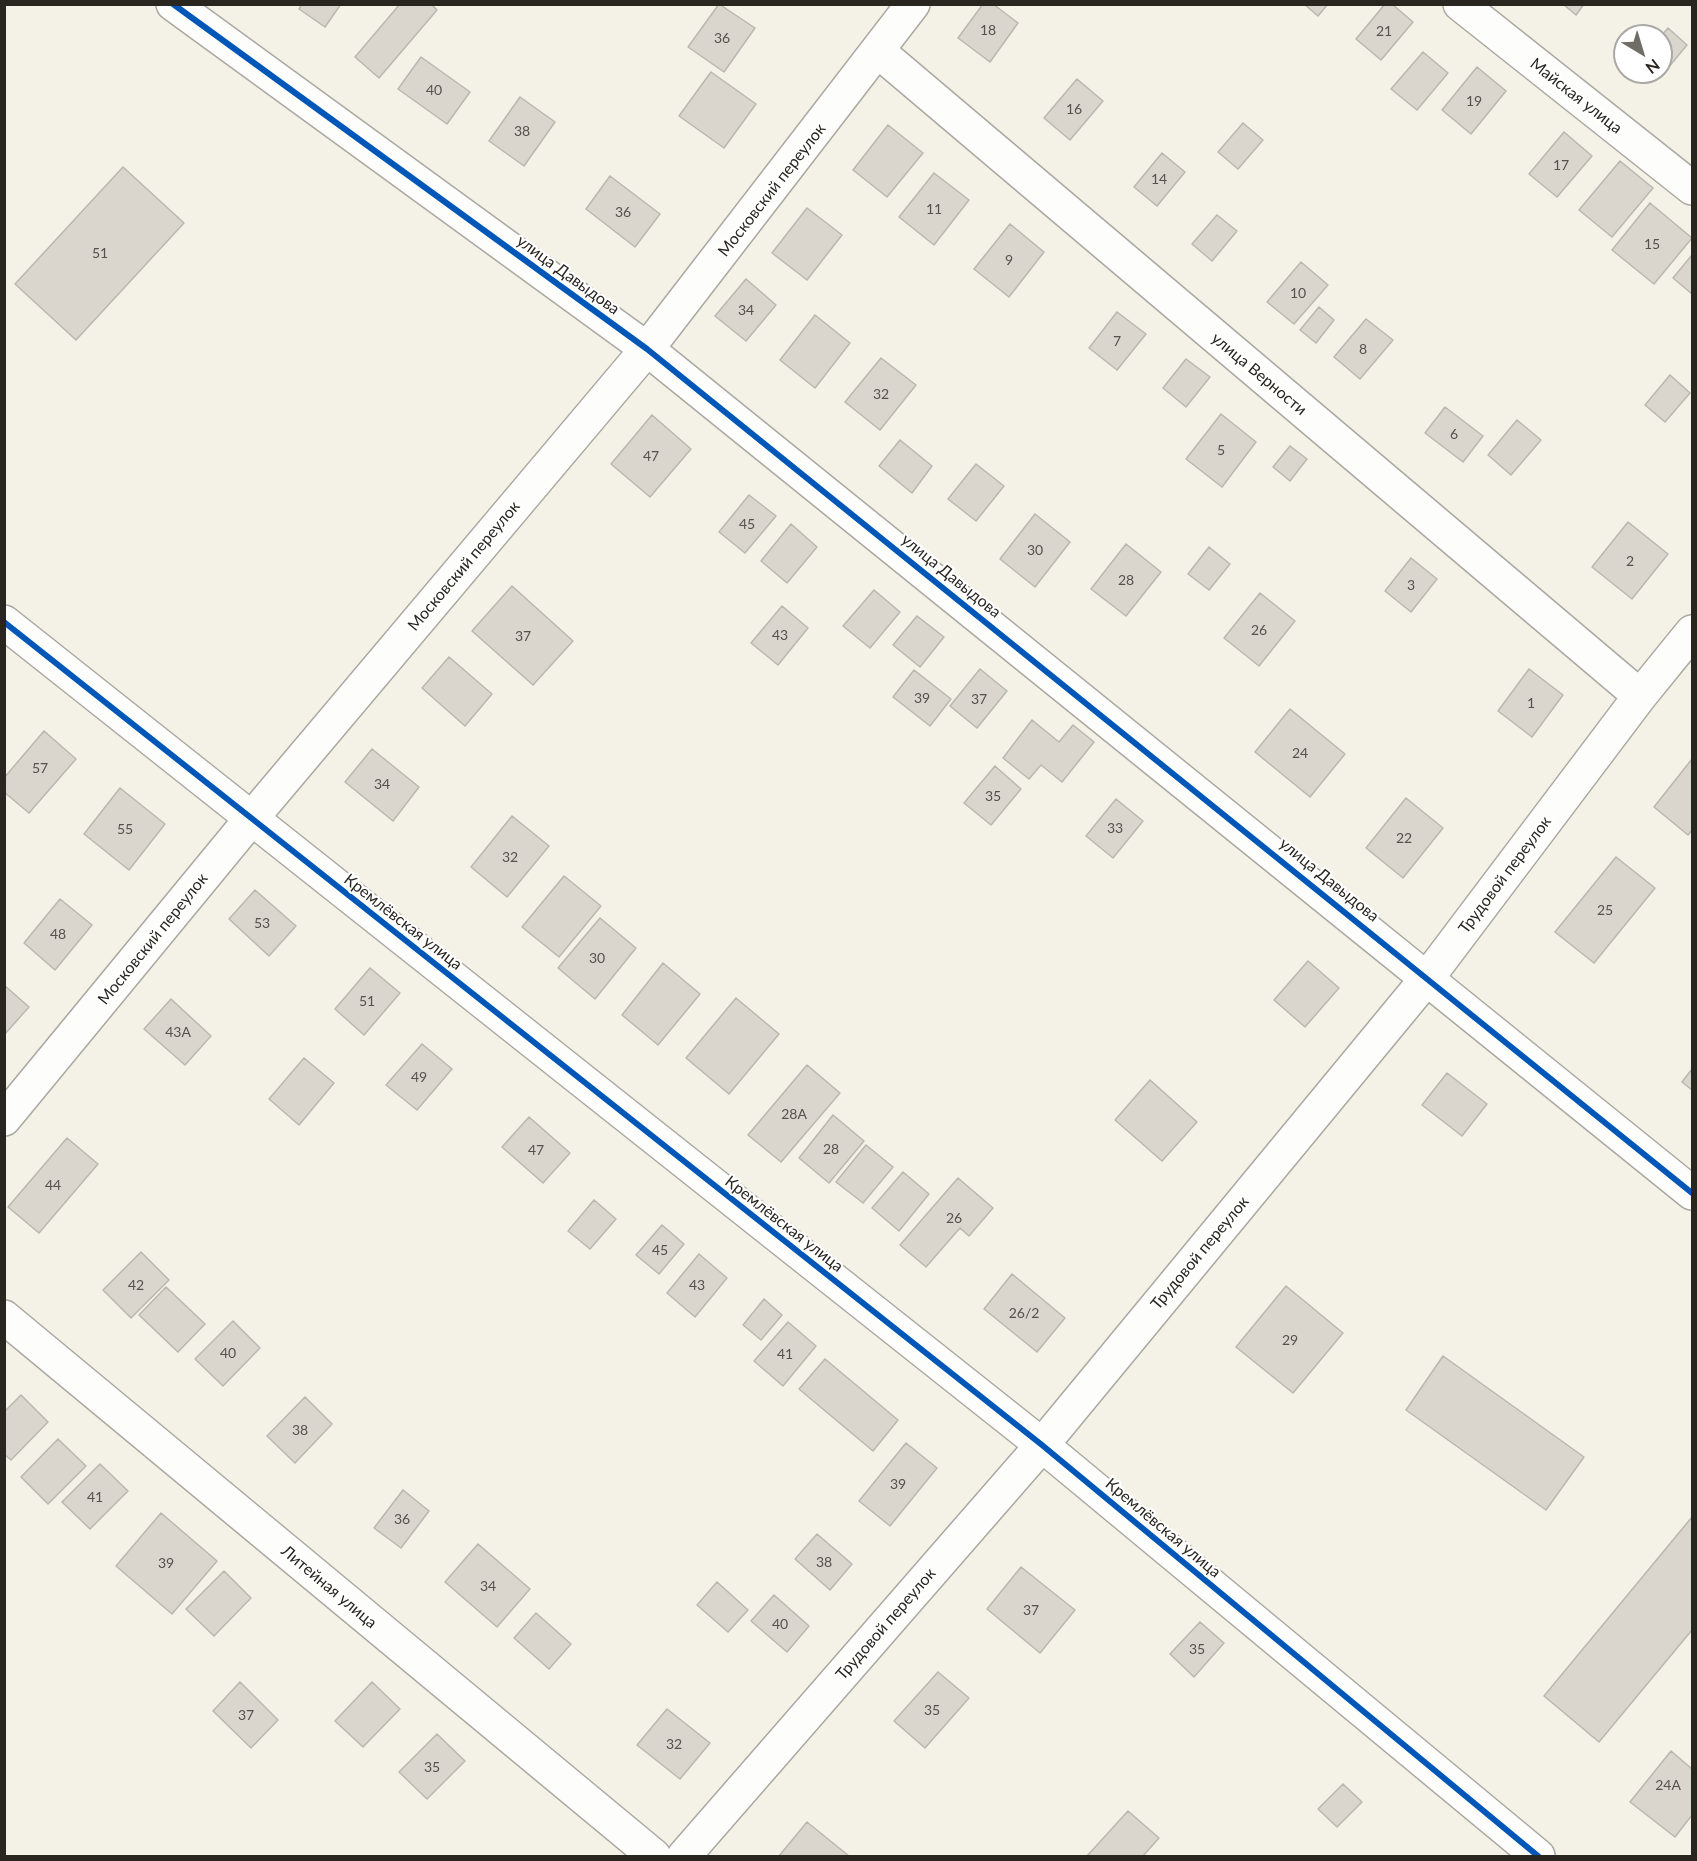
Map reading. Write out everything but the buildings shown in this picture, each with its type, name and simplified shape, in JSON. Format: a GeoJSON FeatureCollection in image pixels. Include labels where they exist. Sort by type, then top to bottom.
{"type":"FeatureCollection","features":[{"type":"Feature","properties":{"kind":"street","name":"улица Давыдова"},"geometry":{"type":"LineString","coordinates":[[173,4],[647,349],[1428,977],[1692,1193]]}},
{"type":"Feature","properties":{"kind":"street","name":"Московский переулок"},"geometry":{"type":"LineString","coordinates":[[4,1119],[251,819],[647,349],[879,52],[913,4]]}},
{"type":"Feature","properties":{"kind":"street","name":"Майская улица"},"geometry":{"type":"LineString","coordinates":[[1460,4],[1692,188]]}},
{"type":"Feature","properties":{"kind":"street","name":"улица Верности"},"geometry":{"type":"LineString","coordinates":[[879,52],[1640,696]]}},
{"type":"Feature","properties":{"kind":"street","name":"Кремлёвская улица"},"geometry":{"type":"LineString","coordinates":[[4,622],[1042,1444],[1538,1857]]}},
{"type":"Feature","properties":{"kind":"street","name":"Трудовой переулок"},"geometry":{"type":"LineString","coordinates":[[684,1857],[1042,1444],[1428,977],[1640,696],[1692,632]]}},
{"type":"Feature","properties":{"kind":"street","name":"Литейная улица"},"geometry":{"type":"LineString","coordinates":[[4,1317],[654,1857]]}},
{"type":"Feature","properties":{"kind":"cycle path"},"geometry":{"type":"LineString","coordinates":[[173,4],[647,349],[1692,1193]]}},
{"type":"Feature","properties":{"kind":"cycle path"},"geometry":{"type":"LineString","coordinates":[[4,622],[1042,1445],[1538,1856]]}}]}
